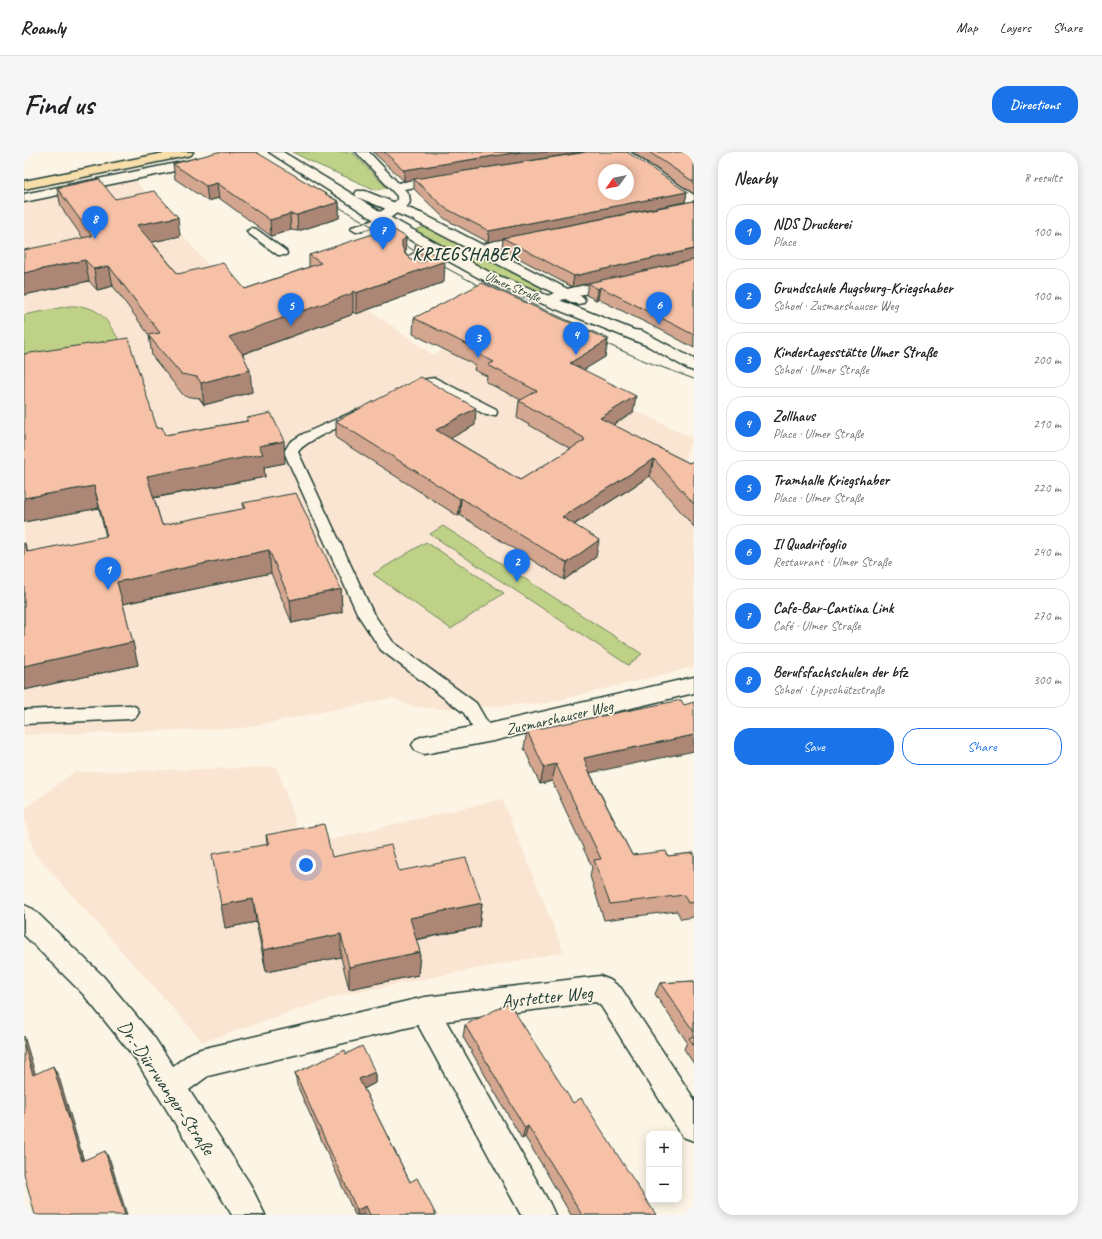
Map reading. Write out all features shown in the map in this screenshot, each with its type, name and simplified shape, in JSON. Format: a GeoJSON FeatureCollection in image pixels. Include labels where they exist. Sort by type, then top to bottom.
{"type":"FeatureCollection","features":[{"type":"Feature","properties":{"kind":"highway"},"geometry":{"type":"LineString","coordinates":[[24,177],[147,152]]}},
{"type":"Feature","properties":{"kind":"highway"},"geometry":{"type":"LineString","coordinates":[[24,185],[187,152]]}},
{"type":"Feature","properties":{"kind":"street"},"geometry":{"type":"LineString","coordinates":[[24,198],[248,152]]}},
{"type":"Feature","properties":{"kind":"street","name":"Ulmer Straße"},"geometry":{"type":"LineString","coordinates":[[275,152],[381,218],[484,275],[649,342]]}},
{"type":"Feature","properties":{"kind":"street"},"geometry":{"type":"LineString","coordinates":[[362,152],[403,195],[404,201],[381,218]]}},
{"type":"Feature","properties":{"kind":"street"},"geometry":{"type":"LineString","coordinates":[[622,152],[694,201]]}},
{"type":"Feature","properties":{"kind":"street"},"geometry":{"type":"LineString","coordinates":[[396,187],[458,176]]}},
{"type":"Feature","properties":{"kind":"street","name":"Ulmer Straße"},"geometry":{"type":"LineString","coordinates":[[322,180],[418,217],[566,294],[694,366]]}},
{"type":"Feature","properties":{"kind":"street"},"geometry":{"type":"LineString","coordinates":[[679,209],[694,206]]}},
{"type":"Feature","properties":{"kind":"street"},"geometry":{"type":"LineString","coordinates":[[484,250],[499,244],[545,235]]}},
{"type":"Feature","properties":{"kind":"street"},"geometry":{"type":"LineString","coordinates":[[548,301],[566,294],[628,280]]}},
{"type":"Feature","properties":{"kind":"street","name":"Zusmarshauser Weg"},"geometry":{"type":"LineString","coordinates":[[424,745],[485,734],[694,685]]}},
{"type":"Feature","properties":{"kind":"street","name":"Dr.-Dürrwanger-Straße"},"geometry":{"type":"LineString","coordinates":[[24,917],[93,985],[144,1047],[239,1195],[249,1215]]}},
{"type":"Feature","properties":{"kind":"street","name":"Aystetter Weg"},"geometry":{"type":"LineString","coordinates":[[169,1087],[201,1063],[425,1010],[600,989],[611,997],[694,1126]]}},
{"type":"Feature","properties":{"kind":"street"},"geometry":{"type":"LineString","coordinates":[[425,1010],[540,1215]]}},
{"type":"Feature","properties":{"kind":"lane"},"geometry":{"type":"LineString","coordinates":[[356,229],[375,223],[381,218]]}},
{"type":"Feature","properties":{"kind":"lane"},"geometry":{"type":"LineString","coordinates":[[252,231],[282,253]]}},
{"type":"Feature","properties":{"kind":"lane"},"geometry":{"type":"LineString","coordinates":[[419,279],[408,270],[407,262],[413,258],[437,249]]}},
{"type":"Feature","properties":{"kind":"lane"},"geometry":{"type":"LineString","coordinates":[[397,396],[424,383],[435,382],[491,412]]}},
{"type":"Feature","properties":{"kind":"lane"},"geometry":{"type":"LineString","coordinates":[[370,408],[308,437],[294,445],[291,452],[366,615],[387,646],[470,708],[485,734]]}},
{"type":"Feature","properties":{"kind":"lane"},"geometry":{"type":"LineString","coordinates":[[24,717],[130,712]]}},
{"type":"Feature","properties":{"kind":"shaded area"},"geometry":{"type":"Polygon","coordinates":[[[132,177],[225,284],[273,343],[368,309],[433,355],[478,331],[561,374],[692,438],[678,478],[694,496],[694,667],[547,703],[445,709],[414,707],[392,698],[244,728],[24,735],[24,199],[132,177]]]}},
{"type":"Feature","properties":{"kind":"shaded area"},"geometry":{"type":"Polygon","coordinates":[[[277,767],[303,846],[502,799],[564,952],[341,995],[203,1042],[34,853],[24,816],[24,809],[74,772],[277,767]]]}},
{"type":"Feature","properties":{"kind":"green space"},"geometry":{"type":"Polygon","coordinates":[[[292,152],[352,152],[387,188],[376,190],[292,152]]]}},
{"type":"Feature","properties":{"kind":"green space"},"geometry":{"type":"Polygon","coordinates":[[[425,227],[459,243],[460,247],[455,250],[449,250],[438,247],[416,233],[417,229],[425,227]]]}},
{"type":"Feature","properties":{"kind":"green space"},"geometry":{"type":"Polygon","coordinates":[[[481,255],[539,286],[543,290],[539,292],[531,291],[467,262],[469,259],[481,255]]]}},
{"type":"Feature","properties":{"kind":"green space"},"geometry":{"type":"Polygon","coordinates":[[[69,306],[89,308],[102,315],[122,344],[24,375],[24,315],[69,306]]]}},
{"type":"Feature","properties":{"kind":"green space"},"geometry":{"type":"Polygon","coordinates":[[[443,526],[642,654],[628,665],[430,534],[443,526]]]}},
{"type":"Feature","properties":{"kind":"green space"},"geometry":{"type":"Polygon","coordinates":[[[426,542],[504,593],[451,629],[373,574],[426,542]]]}},
{"type":"Feature","properties":{"kind":"building"},"geometry":{"type":"Polygon","coordinates":[[[218,152],[256,152],[339,202],[297,215],[290,214],[270,220],[217,183],[206,186],[173,164],[218,152]]]}},
{"type":"Feature","properties":{"kind":"building"},"geometry":{"type":"Polygon","coordinates":[[[384,152],[520,152],[404,170],[384,152]]]}},
{"type":"Feature","properties":{"kind":"building"},"geometry":{"type":"Polygon","coordinates":[[[587,152],[627,152],[687,192],[489,231],[445,208],[414,179],[587,152]]]}},
{"type":"Feature","properties":{"kind":"building"},"geometry":{"type":"Polygon","coordinates":[[[649,152],[694,152],[694,182],[649,152]]]}},
{"type":"Feature","properties":{"kind":"building"},"geometry":{"type":"Polygon","coordinates":[[[99,179],[115,199],[154,191],[178,217],[137,225],[178,274],[223,263],[245,289],[321,263],[309,255],[391,228],[406,237],[402,241],[402,246],[405,254],[411,260],[425,262],[427,258],[415,248],[416,243],[445,261],[356,293],[353,291],[351,294],[229,337],[242,353],[250,370],[201,383],[197,377],[181,374],[148,335],[160,333],[109,266],[94,269],[85,260],[24,273],[24,250],[92,236],[57,188],[99,179]]]}},
{"type":"Feature","properties":{"kind":"building"},"geometry":{"type":"Polygon","coordinates":[[[694,201],[694,249],[574,276],[503,238],[694,201]]]}},
{"type":"Feature","properties":{"kind":"building"},"geometry":{"type":"Polygon","coordinates":[[[694,260],[694,335],[600,287],[598,289],[588,283],[694,260]]]}},
{"type":"Feature","properties":{"kind":"building"},"geometry":{"type":"Polygon","coordinates":[[[482,283],[608,340],[570,363],[636,396],[600,418],[689,463],[694,461],[694,504],[654,459],[562,517],[599,540],[567,563],[461,498],[460,499],[336,421],[421,377],[476,408],[436,430],[520,480],[585,440],[583,439],[584,438],[519,401],[537,391],[488,365],[494,362],[476,353],[480,351],[414,318],[482,283]]]}},
{"type":"Feature","properties":{"kind":"building"},"geometry":{"type":"Polygon","coordinates":[[[128,338],[157,428],[162,427],[165,435],[248,421],[247,418],[271,413],[284,441],[259,446],[263,454],[147,476],[162,525],[246,508],[243,503],[296,493],[341,589],[290,600],[269,550],[117,582],[133,642],[24,666],[24,543],[27,552],[107,536],[94,486],[24,498],[24,354],[128,338]]]}},
{"type":"Feature","properties":{"kind":"building"},"geometry":{"type":"Polygon","coordinates":[[[681,700],[684,705],[694,702],[694,735],[584,758],[591,776],[632,855],[666,851],[668,856],[694,853],[694,902],[688,903],[684,895],[610,904],[594,860],[601,859],[556,764],[544,767],[527,731],[681,700]]]}},
{"type":"Feature","properties":{"kind":"building"},"geometry":{"type":"Polygon","coordinates":[[[324,824],[332,857],[391,845],[399,871],[466,858],[482,903],[410,918],[420,952],[349,967],[341,934],[263,950],[253,899],[221,905],[212,854],[269,844],[266,835],[324,824]]]}},
{"type":"Feature","properties":{"kind":"building"},"geometry":{"type":"Polygon","coordinates":[[[694,981],[694,1032],[660,983],[694,981]]]}},
{"type":"Feature","properties":{"kind":"building"},"geometry":{"type":"Polygon","coordinates":[[[509,1003],[573,1103],[581,1098],[646,1199],[646,1203],[648,1203],[656,1215],[582,1215],[528,1126],[525,1128],[465,1025],[509,1003]]]}},
{"type":"Feature","properties":{"kind":"building"},"geometry":{"type":"Polygon","coordinates":[[[694,1036],[694,1045],[689,1038],[694,1036]]]}},
{"type":"Feature","properties":{"kind":"building"},"geometry":{"type":"Polygon","coordinates":[[[24,1045],[33,1075],[53,1066],[82,1161],[105,1151],[125,1215],[35,1215],[24,1174],[24,1045]]]}},
{"type":"Feature","properties":{"kind":"building"},"geometry":{"type":"Polygon","coordinates":[[[362,1046],[375,1072],[359,1079],[410,1182],[417,1178],[436,1215],[370,1215],[366,1206],[357,1210],[295,1073],[345,1050],[346,1054],[362,1046]]]}},
{"type":"Feature","properties":{"kind":"tram line"},"geometry":{"type":"LineString","coordinates":[[293,175],[338,201]]}},
{"type":"Feature","properties":{"kind":"tram line"},"geometry":{"type":"LineString","coordinates":[[330,202],[413,250],[487,290]]}},
{"type":"Feature","properties":{"kind":"tram line"},"geometry":{"type":"LineString","coordinates":[[481,281],[609,339]]}},
{"type":"Feature","properties":{"kind":"tram line"},"geometry":{"type":"LineString","coordinates":[[598,340],[645,361],[694,379]]}},
{"type":"Feature","properties":{"kind":"place","name":"Berufsfachschulen der bfz"},"geometry":{"type":"Point","coordinates":[95,239]}},
{"type":"Feature","properties":{"kind":"place","name":"Cafe-Bar-Cantina Link"},"geometry":{"type":"Point","coordinates":[383,250]}},
{"type":"Feature","properties":{"kind":"place","name":"Il Quadrifoglio"},"geometry":{"type":"Point","coordinates":[659,325]}},
{"type":"Feature","properties":{"kind":"place","name":"Tramhalle Kriegshaber"},"geometry":{"type":"Point","coordinates":[291,326]}},
{"type":"Feature","properties":{"kind":"place","name":"Zollhaus"},"geometry":{"type":"Point","coordinates":[576,355]}},
{"type":"Feature","properties":{"kind":"place","name":"Kindertagesstätte Ulmer Straße"},"geometry":{"type":"Point","coordinates":[478,358]}},
{"type":"Feature","properties":{"kind":"place","name":"Grundschule Augsburg-Kriegshaber"},"geometry":{"type":"Point","coordinates":[517,582]}},
{"type":"Feature","properties":{"kind":"place","name":"NDS Druckerei"},"geometry":{"type":"Point","coordinates":[108,590]}},
{"type":"Feature","properties":{"kind":"district","name":"KRIEGSHABER"},"geometry":{"type":"Point","coordinates":[466,254]}}]}
